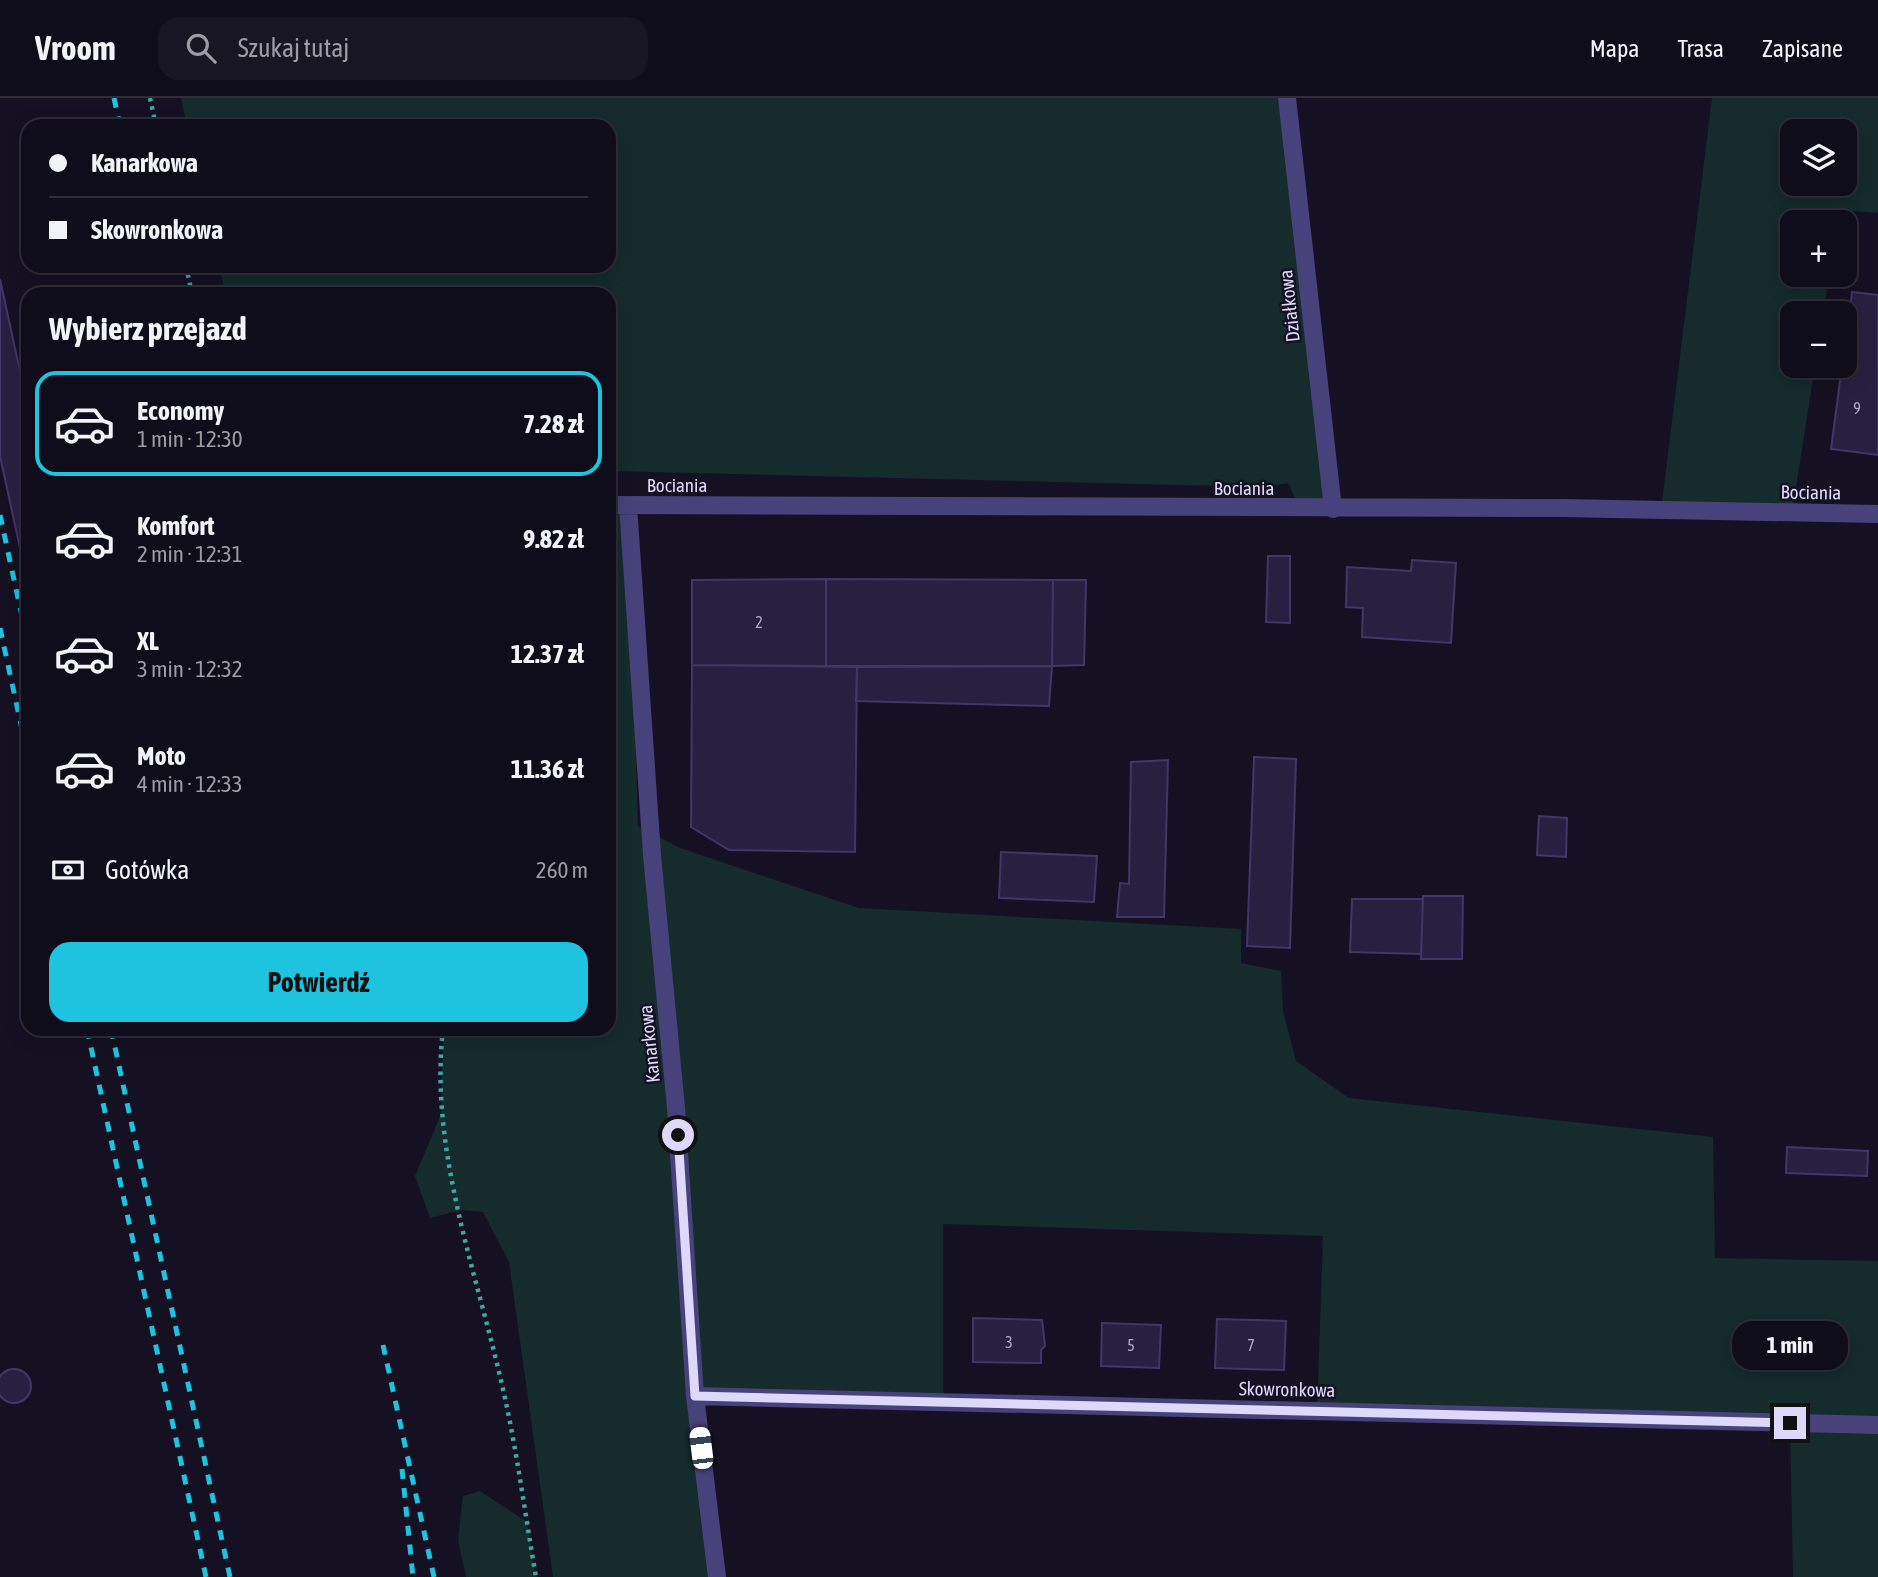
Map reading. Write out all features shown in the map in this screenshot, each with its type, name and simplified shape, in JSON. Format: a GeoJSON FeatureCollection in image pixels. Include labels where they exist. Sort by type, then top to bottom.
{"type":"FeatureCollection","features":[{"type":"Feature","properties":{"kind":"street","name":"Działkowa"},"geometry":{"type":"LineString","coordinates":[[1287,98],[1333,509]]}},
{"type":"Feature","properties":{"kind":"street","name":"Bociania"},"geometry":{"type":"LineString","coordinates":[[616,505],[1563,508],[1878,514]]}},
{"type":"Feature","properties":{"kind":"street","name":"Kanarkowa"},"geometry":{"type":"LineString","coordinates":[[628,506],[652,855],[677,1108],[695,1396],[717,1577]]}},
{"type":"Feature","properties":{"kind":"street","name":"Skowronkowa"},"geometry":{"type":"LineString","coordinates":[[695,1396],[1878,1425]]}},
{"type":"Feature","properties":{"kind":"path"},"geometry":{"type":"LineString","coordinates":[[150,98],[154,119]]}},
{"type":"Feature","properties":{"kind":"path"},"geometry":{"type":"LineString","coordinates":[[443,1036],[441,1114],[476,1283],[503,1390],[536,1577]]}},
{"type":"Feature","properties":{"kind":"green space"},"geometry":{"type":"Polygon","coordinates":[[[181,98],[1287,98],[1333,509],[1300,509],[1288,483],[1264,487],[616,471],[616,287],[224,287],[221,273],[616,273],[616,119],[186,119],[181,98]]]}},
{"type":"Feature","properties":{"kind":"green space"},"geometry":{"type":"Polygon","coordinates":[[[1712,98],[1878,98],[1878,213],[1857,210],[1780,210],[1780,287],[1827,287],[1825,301],[1780,301],[1780,378],[1813,378],[1792,513],[1661,510],[1712,98]]]}},
{"type":"Feature","properties":{"kind":"green space"},"geometry":{"type":"Polygon","coordinates":[[[616,505],[628,506],[638,826],[680,848],[859,908],[1241,929],[1241,963],[1281,971],[1283,1011],[1296,1061],[1349,1098],[1713,1137],[1715,1258],[1878,1261],[1878,1577],[1793,1577],[1790,1423],[1317,1411],[1323,1236],[943,1224],[943,1402],[695,1396],[717,1577],[553,1577],[509,1262],[483,1212],[461,1210],[430,1218],[415,1176],[441,1114],[443,1036],[616,1036],[616,505]]]}},
{"type":"Feature","properties":{"kind":"green space"},"geometry":{"type":"Polygon","coordinates":[[[480,1491],[527,1522],[536,1577],[466,1577],[458,1540],[463,1496],[480,1491]]]}},
{"type":"Feature","properties":{"kind":"building"},"geometry":{"type":"Polygon","coordinates":[[[0,279],[21,376],[21,553],[0,456],[0,279]]]}},
{"type":"Feature","properties":{"kind":"building"},"geometry":{"type":"Polygon","coordinates":[[[1852,292],[1878,295],[1878,455],[1831,449],[1840,378],[1857,378],[1857,301],[1851,301],[1852,292]]]}},
{"type":"Feature","properties":{"kind":"building"},"geometry":{"type":"Polygon","coordinates":[[[1268,556],[1290,556],[1290,623],[1266,622],[1268,556]]]}},
{"type":"Feature","properties":{"kind":"building"},"geometry":{"type":"Polygon","coordinates":[[[1412,560],[1456,563],[1451,643],[1362,637],[1363,608],[1346,607],[1347,567],[1411,571],[1412,560]]]}},
{"type":"Feature","properties":{"kind":"building"},"geometry":{"type":"Polygon","coordinates":[[[826,579],[1053,580],[1052,666],[826,666],[826,579]]]}},
{"type":"Feature","properties":{"kind":"building"},"geometry":{"type":"Polygon","coordinates":[[[826,579],[826,666],[692,665],[692,580],[826,579]]]}},
{"type":"Feature","properties":{"kind":"building"},"geometry":{"type":"Polygon","coordinates":[[[1053,580],[1086,580],[1084,665],[1052,666],[1053,580]]]}},
{"type":"Feature","properties":{"kind":"building"},"geometry":{"type":"Polygon","coordinates":[[[692,665],[857,667],[855,852],[729,850],[691,827],[692,665]]]}},
{"type":"Feature","properties":{"kind":"building"},"geometry":{"type":"Polygon","coordinates":[[[1052,666],[1049,706],[856,701],[857,667],[1052,666]]]}},
{"type":"Feature","properties":{"kind":"building"},"geometry":{"type":"Polygon","coordinates":[[[1254,757],[1296,759],[1290,948],[1247,946],[1254,757]]]}},
{"type":"Feature","properties":{"kind":"building"},"geometry":{"type":"Polygon","coordinates":[[[1168,760],[1164,917],[1117,917],[1120,883],[1129,884],[1131,762],[1168,760]]]}},
{"type":"Feature","properties":{"kind":"building"},"geometry":{"type":"Polygon","coordinates":[[[1539,816],[1567,818],[1566,857],[1537,855],[1539,816]]]}},
{"type":"Feature","properties":{"kind":"building"},"geometry":{"type":"Polygon","coordinates":[[[1001,852],[1097,856],[1094,902],[999,898],[1001,852]]]}},
{"type":"Feature","properties":{"kind":"building"},"geometry":{"type":"Polygon","coordinates":[[[1423,896],[1463,896],[1462,959],[1421,959],[1423,896]]]}},
{"type":"Feature","properties":{"kind":"building"},"geometry":{"type":"Polygon","coordinates":[[[1352,899],[1423,899],[1421,954],[1350,952],[1352,899]]]}},
{"type":"Feature","properties":{"kind":"building"},"geometry":{"type":"Polygon","coordinates":[[[1787,1147],[1868,1151],[1867,1176],[1786,1173],[1787,1147]]]}},
{"type":"Feature","properties":{"kind":"building"},"geometry":{"type":"Polygon","coordinates":[[[973,1318],[1042,1320],[1045,1346],[1041,1350],[1041,1363],[973,1362],[973,1318]]]}},
{"type":"Feature","properties":{"kind":"building"},"geometry":{"type":"Polygon","coordinates":[[[1217,1319],[1286,1321],[1284,1370],[1215,1368],[1217,1319]]]}},
{"type":"Feature","properties":{"kind":"building"},"geometry":{"type":"Polygon","coordinates":[[[1102,1323],[1161,1325],[1159,1368],[1101,1366],[1102,1323]]]}},
{"type":"Feature","properties":{"kind":"building"},"geometry":{"type":"Polygon","coordinates":[[[7,1370],[21,1370],[30,1379],[30,1393],[21,1402],[7,1402],[-1,1394],[-1,1378],[7,1370]]]}},
{"type":"Feature","properties":{"kind":"railway"},"geometry":{"type":"LineString","coordinates":[[114,98],[118,119]]}},
{"type":"Feature","properties":{"kind":"railway"},"geometry":{"type":"LineString","coordinates":[[0,515],[21,612]]}},
{"type":"Feature","properties":{"kind":"railway"},"geometry":{"type":"LineString","coordinates":[[0,628],[21,725]]}},
{"type":"Feature","properties":{"kind":"railway"},"geometry":{"type":"LineString","coordinates":[[89,1036],[206,1577]]}},
{"type":"Feature","properties":{"kind":"railway"},"geometry":{"type":"LineString","coordinates":[[113,1036],[230,1577]]}},
{"type":"Feature","properties":{"kind":"railway"},"geometry":{"type":"LineString","coordinates":[[383,1345],[434,1577]]}},
{"type":"Feature","properties":{"kind":"railway"},"geometry":{"type":"LineString","coordinates":[[402,1469],[413,1577]]}},
{"type":"Feature","properties":{"kind":"route"},"geometry":{"type":"LineString","coordinates":[[678,1135],[695,1396],[1790,1423]]}}]}
